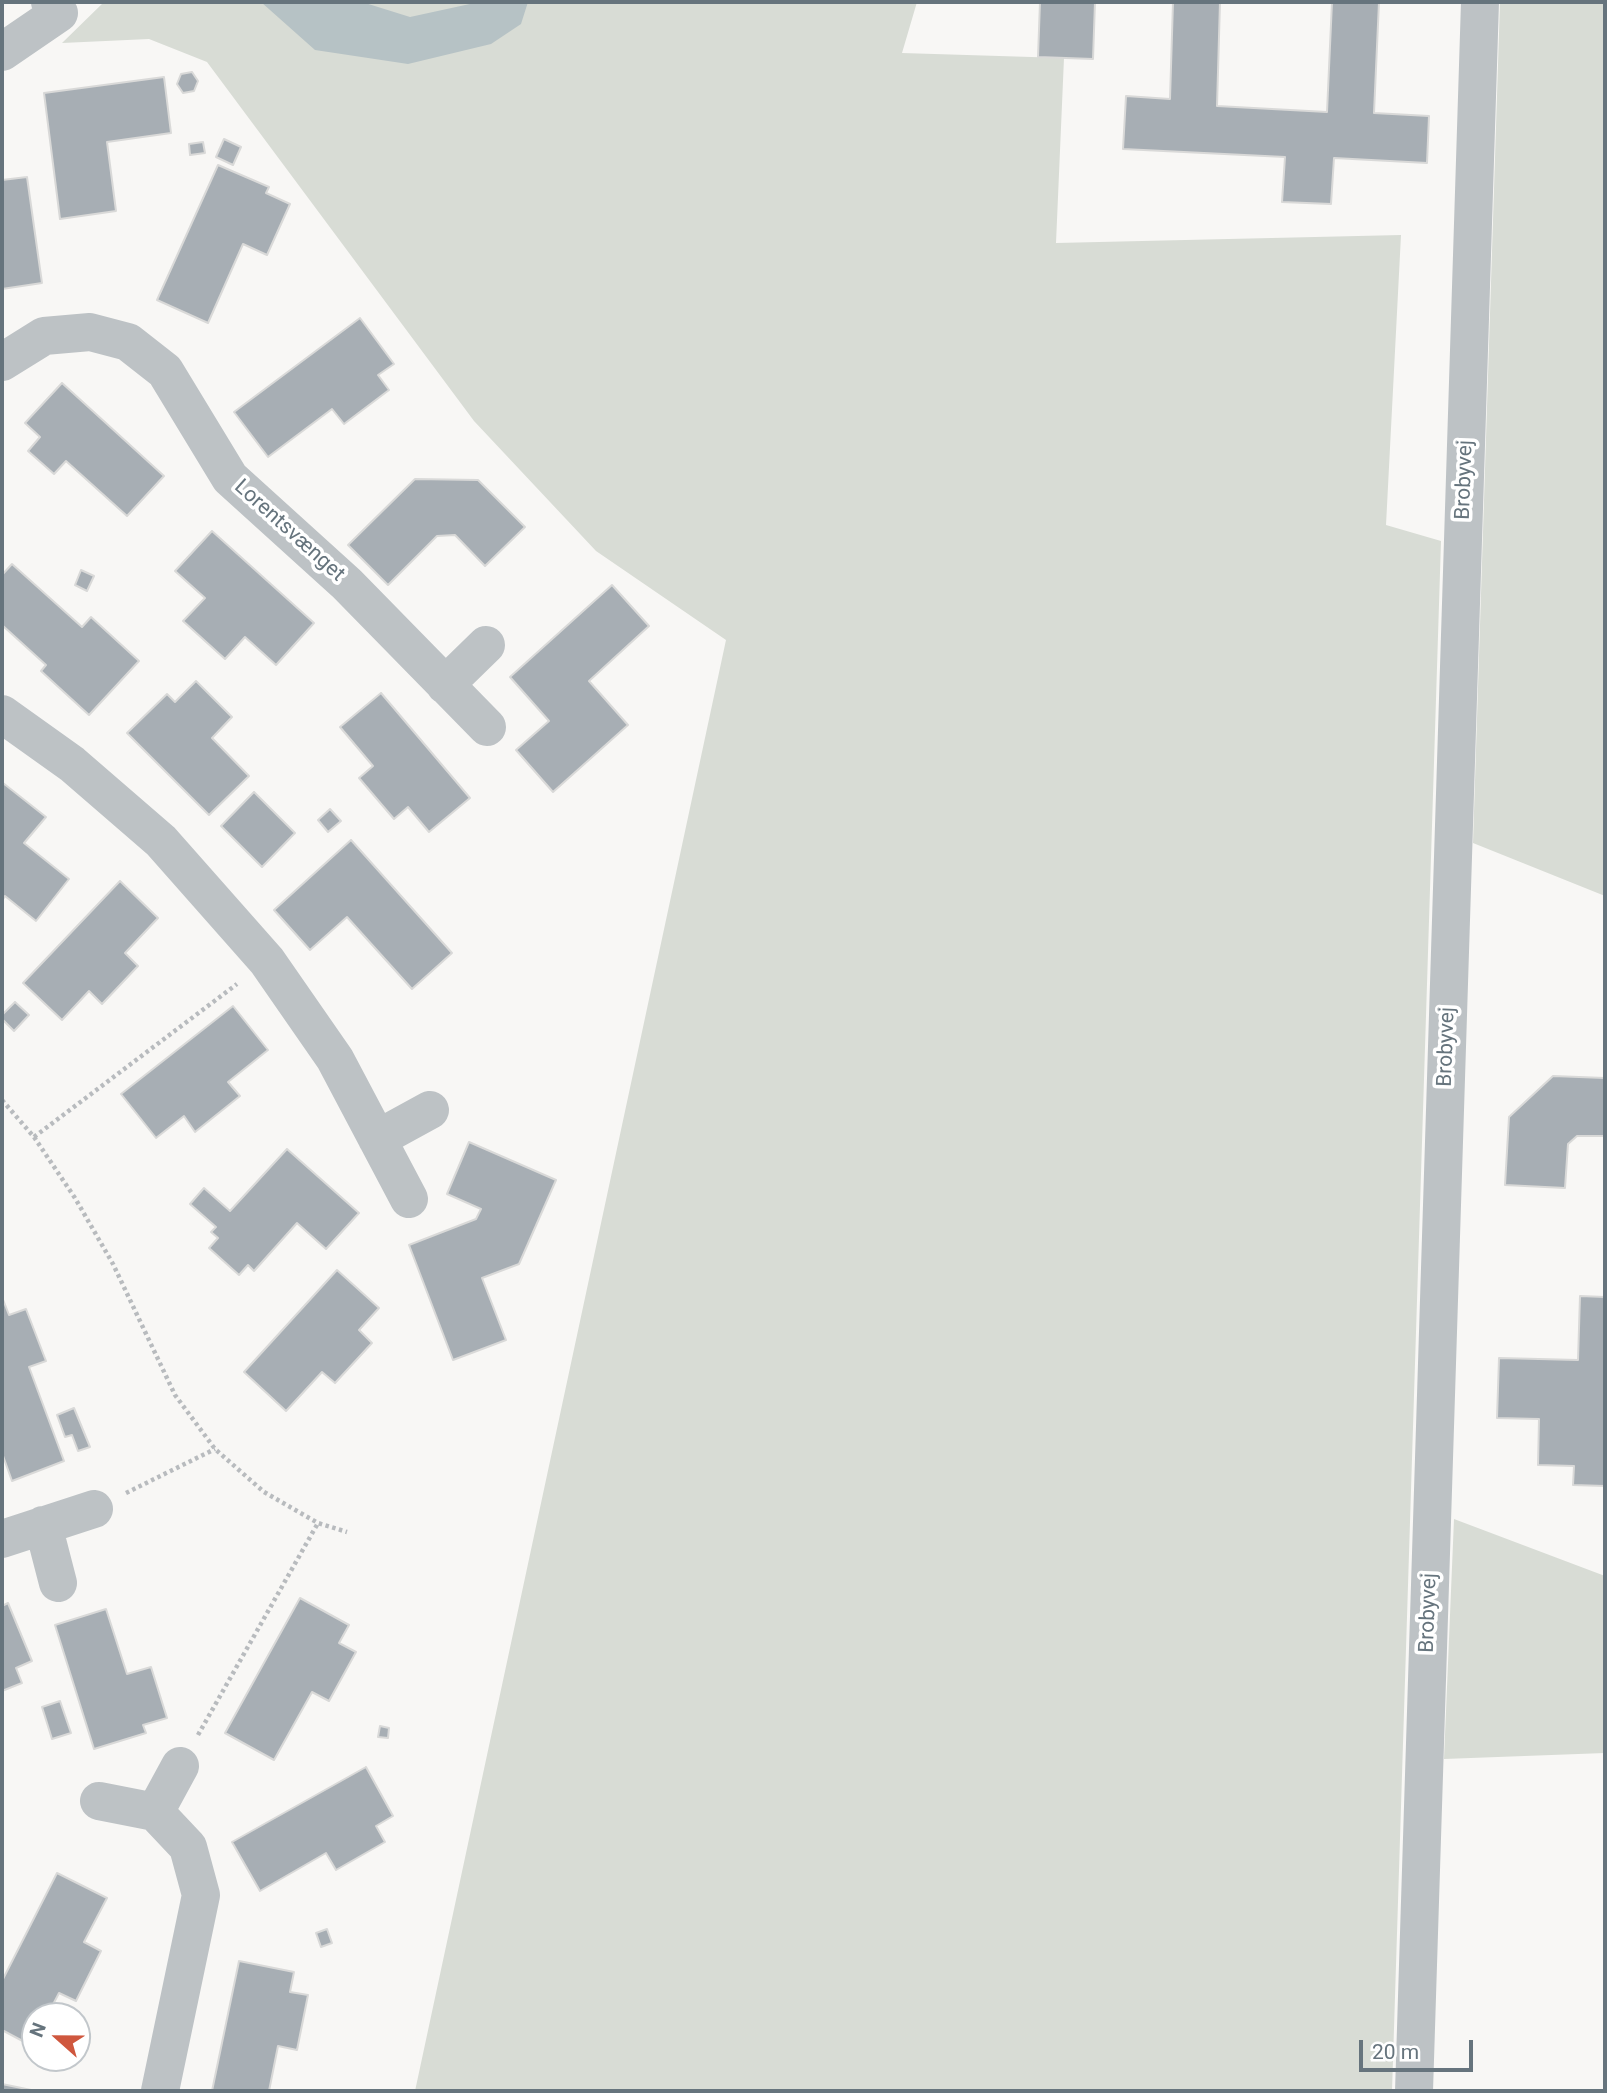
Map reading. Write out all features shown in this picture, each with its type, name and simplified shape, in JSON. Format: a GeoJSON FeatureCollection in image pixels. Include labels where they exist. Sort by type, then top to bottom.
{"type":"FeatureCollection","features":[{"type":"Feature","properties":{"kind":"street","name":"Brobyvej"},"geometry":{"type":"LineString","coordinates":[[1414,2091],[1480,2]]}},
{"type":"Feature","properties":{"kind":"street"},"geometry":{"type":"LineString","coordinates":[[2,52],[55,7]]}},
{"type":"Feature","properties":{"kind":"street","name":"Lorentsvænget"},"geometry":{"type":"LineString","coordinates":[[2,362],[44,336],[90,332],[128,342],[165,371],[230,478],[347,584],[487,727]]}},
{"type":"Feature","properties":{"kind":"street"},"geometry":{"type":"LineString","coordinates":[[446,685],[486,645]]}},
{"type":"Feature","properties":{"kind":"street"},"geometry":{"type":"LineString","coordinates":[[2,714],[72,764],[161,841],[267,961],[335,1059],[409,1199]]}},
{"type":"Feature","properties":{"kind":"street"},"geometry":{"type":"LineString","coordinates":[[377,1139],[430,1110]]}},
{"type":"Feature","properties":{"kind":"street"},"geometry":{"type":"LineString","coordinates":[[2,1539],[94,1509]]}},
{"type":"Feature","properties":{"kind":"street"},"geometry":{"type":"LineString","coordinates":[[43,1525],[58,1583]]}},
{"type":"Feature","properties":{"kind":"street"},"geometry":{"type":"LineString","coordinates":[[155,1812],[180,1766]]}},
{"type":"Feature","properties":{"kind":"street"},"geometry":{"type":"LineString","coordinates":[[99,1801],[155,1812],[188,1847],[201,1895],[160,2091]]}},
{"type":"Feature","properties":{"kind":"path"},"geometry":{"type":"LineString","coordinates":[[34,1137],[267,961]]}},
{"type":"Feature","properties":{"kind":"path"},"geometry":{"type":"LineString","coordinates":[[2,1100],[34,1137],[75,1198],[113,1264],[175,1395],[215,1449],[264,1492],[318,1522],[347,1532]]}},
{"type":"Feature","properties":{"kind":"path"},"geometry":{"type":"LineString","coordinates":[[94,1509],[215,1449]]}},
{"type":"Feature","properties":{"kind":"path"},"geometry":{"type":"LineString","coordinates":[[180,1766],[318,1522]]}},
{"type":"Feature","properties":{"kind":"shaded area"},"geometry":{"type":"Polygon","coordinates":[[[104,2],[917,2],[902,53],[1064,58],[1056,243],[1401,235],[1386,525],[1441,541],[1392,2091],[415,2091],[726,640],[596,551],[474,421],[207,62],[149,39],[62,43],[104,2]]]}},
{"type":"Feature","properties":{"kind":"shaded area"},"geometry":{"type":"Polygon","coordinates":[[[261,2],[362,2],[410,17],[479,2],[528,2],[521,24],[491,44],[408,64],[315,50],[261,2]]]}},
{"type":"Feature","properties":{"kind":"shaded area"},"geometry":{"type":"Polygon","coordinates":[[[1500,2],[1605,2],[1605,896],[1473,843],[1500,2]]]}},
{"type":"Feature","properties":{"kind":"shaded area"},"geometry":{"type":"Polygon","coordinates":[[[1454,1519],[1605,1576],[1605,1753],[1444,1759],[1454,1519]]]}},
{"type":"Feature","properties":{"kind":"building"},"geometry":{"type":"Polygon","coordinates":[[[1040,2],[1095,2],[1093,59],[1038,57],[1040,2]]]}},
{"type":"Feature","properties":{"kind":"building"},"geometry":{"type":"Polygon","coordinates":[[[1173,2],[1220,2],[1217,106],[1327,112],[1332,2],[1379,2],[1374,113],[1429,116],[1427,163],[1334,158],[1331,204],[1282,202],[1285,157],[1123,149],[1126,96],[1170,99],[1173,2]]]}},
{"type":"Feature","properties":{"kind":"building"},"geometry":{"type":"Polygon","coordinates":[[[192,72],[198,81],[194,91],[183,93],[177,84],[181,74],[192,72]]]}},
{"type":"Feature","properties":{"kind":"building"},"geometry":{"type":"Polygon","coordinates":[[[164,77],[171,133],[107,142],[116,211],[60,219],[44,93],[164,77]]]}},
{"type":"Feature","properties":{"kind":"building"},"geometry":{"type":"Polygon","coordinates":[[[224,139],[241,147],[233,165],[216,157],[224,139]]]}},
{"type":"Feature","properties":{"kind":"building"},"geometry":{"type":"Polygon","coordinates":[[[203,142],[205,153],[190,155],[189,144],[203,142]]]}},
{"type":"Feature","properties":{"kind":"building"},"geometry":{"type":"Polygon","coordinates":[[[218,165],[269,187],[266,193],[290,204],[267,255],[243,244],[208,323],[157,300],[218,165]]]}},
{"type":"Feature","properties":{"kind":"building"},"geometry":{"type":"Polygon","coordinates":[[[27,177],[42,283],[2,289],[2,180],[27,177]]]}},
{"type":"Feature","properties":{"kind":"building"},"geometry":{"type":"Polygon","coordinates":[[[360,318],[394,364],[378,375],[389,390],[344,424],[332,409],[268,457],[234,412],[360,318]]]}},
{"type":"Feature","properties":{"kind":"building"},"geometry":{"type":"Polygon","coordinates":[[[62,383],[164,476],[127,516],[66,461],[54,474],[28,451],[40,437],[25,423],[62,383]]]}},
{"type":"Feature","properties":{"kind":"building"},"geometry":{"type":"Polygon","coordinates":[[[415,479],[478,480],[525,527],[485,566],[455,535],[437,536],[388,585],[348,545],[415,479]]]}},
{"type":"Feature","properties":{"kind":"building"},"geometry":{"type":"Polygon","coordinates":[[[212,531],[314,623],[276,665],[245,637],[225,659],[183,621],[205,598],[175,571],[212,531]]]}},
{"type":"Feature","properties":{"kind":"building"},"geometry":{"type":"Polygon","coordinates":[[[12,564],[82,627],[91,617],[139,661],[89,715],[41,671],[46,665],[2,625],[2,575],[12,564]]]}},
{"type":"Feature","properties":{"kind":"building"},"geometry":{"type":"Polygon","coordinates":[[[81,570],[94,576],[87,591],[75,585],[81,570]]]}},
{"type":"Feature","properties":{"kind":"building"},"geometry":{"type":"Polygon","coordinates":[[[612,585],[649,626],[589,681],[628,725],[553,792],[516,750],[549,721],[510,677],[612,585]]]}},
{"type":"Feature","properties":{"kind":"building"},"geometry":{"type":"Polygon","coordinates":[[[196,681],[232,717],[212,738],[249,776],[209,815],[127,733],[167,694],[175,702],[196,681]]]}},
{"type":"Feature","properties":{"kind":"building"},"geometry":{"type":"Polygon","coordinates":[[[381,693],[470,798],[429,832],[408,807],[394,819],[359,778],[373,766],[340,727],[381,693]]]}},
{"type":"Feature","properties":{"kind":"building"},"geometry":{"type":"Polygon","coordinates":[[[3,783],[46,817],[24,843],[69,879],[36,921],[5,896],[2,901],[3,783]]]}},
{"type":"Feature","properties":{"kind":"building"},"geometry":{"type":"Polygon","coordinates":[[[254,792],[295,833],[262,867],[221,826],[254,792]]]}},
{"type":"Feature","properties":{"kind":"building"},"geometry":{"type":"Polygon","coordinates":[[[330,809],[341,821],[328,832],[318,820],[330,809]]]}},
{"type":"Feature","properties":{"kind":"building"},"geometry":{"type":"Polygon","coordinates":[[[351,840],[452,953],[412,989],[347,917],[310,950],[274,910],[351,840]]]}},
{"type":"Feature","properties":{"kind":"building"},"geometry":{"type":"Polygon","coordinates":[[[120,881],[158,918],[125,953],[138,966],[102,1004],[89,991],[62,1020],[23,983],[120,881]]]}},
{"type":"Feature","properties":{"kind":"building"},"geometry":{"type":"Polygon","coordinates":[[[15,1002],[29,1015],[14,1031],[2,1019],[2,1015],[15,1002]]]}},
{"type":"Feature","properties":{"kind":"building"},"geometry":{"type":"Polygon","coordinates":[[[233,1006],[268,1050],[228,1082],[240,1096],[195,1132],[184,1116],[156,1138],[121,1094],[233,1006]]]}},
{"type":"Feature","properties":{"kind":"building"},"geometry":{"type":"Polygon","coordinates":[[[1553,1076],[1605,1078],[1605,1136],[1577,1136],[1568,1144],[1565,1188],[1505,1185],[1509,1117],[1553,1076]]]}},
{"type":"Feature","properties":{"kind":"building"},"geometry":{"type":"Polygon","coordinates":[[[469,1142],[556,1180],[519,1264],[482,1278],[506,1340],[453,1360],[409,1245],[476,1219],[481,1209],[447,1194],[469,1142]]]}},
{"type":"Feature","properties":{"kind":"building"},"geometry":{"type":"Polygon","coordinates":[[[287,1149],[359,1213],[326,1249],[297,1223],[254,1271],[248,1265],[239,1275],[209,1248],[218,1238],[211,1232],[216,1227],[190,1204],[204,1188],[230,1211],[287,1149]]]}},
{"type":"Feature","properties":{"kind":"building"},"geometry":{"type":"Polygon","coordinates":[[[337,1270],[379,1308],[359,1330],[372,1343],[335,1383],[322,1372],[286,1411],[244,1372],[337,1270]]]}},
{"type":"Feature","properties":{"kind":"building"},"geometry":{"type":"Polygon","coordinates":[[[1580,1296],[1605,1297],[1605,1486],[1573,1485],[1574,1466],[1538,1465],[1539,1419],[1497,1418],[1499,1358],[1578,1360],[1580,1296]]]}},
{"type":"Feature","properties":{"kind":"building"},"geometry":{"type":"Polygon","coordinates":[[[2,1297],[9,1315],[26,1309],[46,1361],[29,1367],[64,1461],[12,1481],[2,1453],[2,1297]]]}},
{"type":"Feature","properties":{"kind":"building"},"geometry":{"type":"Polygon","coordinates":[[[74,1408],[90,1447],[78,1451],[72,1435],[65,1437],[57,1415],[74,1408]]]}},
{"type":"Feature","properties":{"kind":"building"},"geometry":{"type":"Polygon","coordinates":[[[300,1598],[349,1625],[339,1643],[356,1652],[329,1701],[312,1692],[274,1760],[225,1733],[300,1598]]]}},
{"type":"Feature","properties":{"kind":"building"},"geometry":{"type":"Polygon","coordinates":[[[8,1603],[32,1661],[16,1668],[22,1683],[2,1691],[2,1606],[8,1603]]]}},
{"type":"Feature","properties":{"kind":"building"},"geometry":{"type":"Polygon","coordinates":[[[106,1609],[127,1674],[151,1667],[167,1718],[143,1725],[146,1733],[94,1749],[55,1625],[106,1609]]]}},
{"type":"Feature","properties":{"kind":"building"},"geometry":{"type":"Polygon","coordinates":[[[60,1701],[71,1733],[52,1739],[42,1707],[60,1701]]]}},
{"type":"Feature","properties":{"kind":"building"},"geometry":{"type":"Polygon","coordinates":[[[380,1726],[389,1728],[388,1738],[378,1737],[380,1726]]]}},
{"type":"Feature","properties":{"kind":"building"},"geometry":{"type":"Polygon","coordinates":[[[366,1767],[393,1816],[376,1826],[385,1842],[336,1870],[326,1853],[260,1891],[232,1842],[366,1767]]]}},
{"type":"Feature","properties":{"kind":"building"},"geometry":{"type":"Polygon","coordinates":[[[57,1873],[107,1898],[84,1942],[101,1951],[76,2001],[59,1993],[54,2002],[21,2002],[21,2040],[2,2030],[2,1981],[57,1873]]]}},
{"type":"Feature","properties":{"kind":"building"},"geometry":{"type":"Polygon","coordinates":[[[327,1929],[332,1943],[321,1947],[316,1933],[327,1929]]]}},
{"type":"Feature","properties":{"kind":"building"},"geometry":{"type":"Polygon","coordinates":[[[239,1961],[294,1972],[290,1992],[308,1995],[297,2050],[278,2046],[269,2091],[212,2091],[239,1961]]]}},
{"type":"Feature","properties":{"kind":"building"},"geometry":{"type":"Polygon","coordinates":[[[2,2084],[36,2091],[2,2091],[2,2084]]]}}]}
